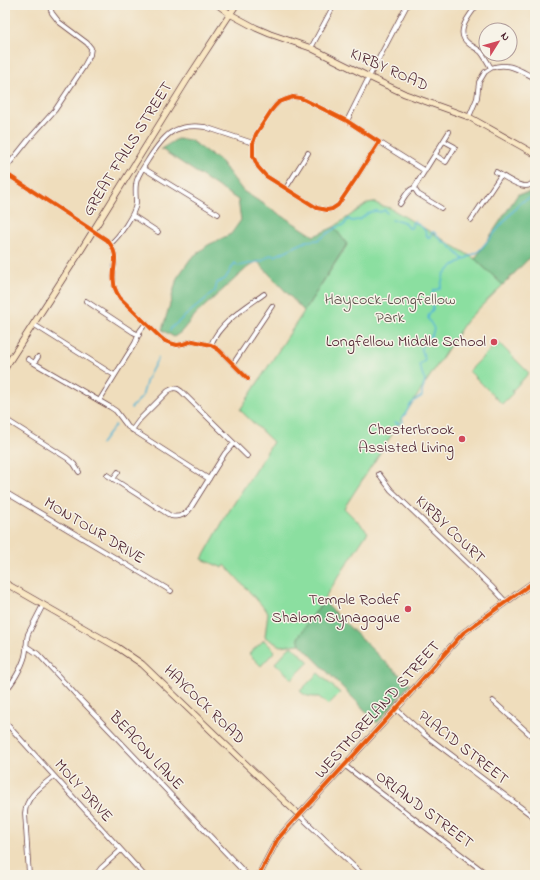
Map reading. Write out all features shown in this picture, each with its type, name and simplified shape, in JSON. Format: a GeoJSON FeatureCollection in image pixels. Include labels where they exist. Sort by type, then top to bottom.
{"type":"FeatureCollection","features":[{"type":"Feature","properties":{"kind":"main road","name":"KIRBY ROAD"},"geometry":{"type":"LineString","coordinates":[[218,5],[230,14],[270,34],[311,48],[405,94],[468,117],[535,154]]}},
{"type":"Feature","properties":{"kind":"main road","name":"GREAT FALLS STREET"},"geometry":{"type":"LineString","coordinates":[[5,368],[204,52],[236,5]]}},
{"type":"Feature","properties":{"kind":"main road","name":"WESTMORELAND STREET"},"geometry":{"type":"LineString","coordinates":[[259,875],[277,840],[463,633],[535,581]]}},
{"type":"Feature","properties":{"kind":"main road","name":"HAYCOCK ROAD"},"geometry":{"type":"LineString","coordinates":[[5,583],[117,646],[142,664],[299,815]]}},
{"type":"Feature","properties":{"kind":"street"},"geometry":{"type":"LineString","coordinates":[[5,169],[28,138],[61,102],[90,55],[91,48],[87,43],[59,22],[52,13],[49,5]]}},
{"type":"Feature","properties":{"kind":"street"},"geometry":{"type":"LineString","coordinates":[[311,48],[334,5]]}},
{"type":"Feature","properties":{"kind":"street"},"geometry":{"type":"LineString","coordinates":[[347,121],[408,5]]}},
{"type":"Feature","properties":{"kind":"street"},"geometry":{"type":"LineString","coordinates":[[477,5],[464,23],[462,34],[466,42],[482,53],[491,68]]}},
{"type":"Feature","properties":{"kind":"street"},"geometry":{"type":"LineString","coordinates":[[468,117],[477,98],[479,82],[485,72],[491,68],[499,65],[509,66],[535,78]]}},
{"type":"Feature","properties":{"kind":"street"},"geometry":{"type":"LineString","coordinates":[[379,142],[338,205],[327,210],[317,208],[266,176],[258,167],[253,156],[253,143],[256,134],[275,106],[279,102],[293,97],[305,100],[347,121],[425,171]]}},
{"type":"Feature","properties":{"kind":"street"},"geometry":{"type":"LineString","coordinates":[[110,244],[118,237],[132,215],[136,204],[136,185],[143,168],[160,143],[175,130],[190,126],[205,127],[253,143]]}},
{"type":"Feature","properties":{"kind":"street"},"geometry":{"type":"LineString","coordinates":[[400,204],[408,192],[414,188],[449,132]]}},
{"type":"Feature","properties":{"kind":"street"},"geometry":{"type":"LineString","coordinates":[[435,155],[446,162],[455,147],[444,140]]}},
{"type":"Feature","properties":{"kind":"street"},"geometry":{"type":"LineString","coordinates":[[286,188],[308,153]]}},
{"type":"Feature","properties":{"kind":"street"},"geometry":{"type":"LineString","coordinates":[[143,168],[218,214]]}},
{"type":"Feature","properties":{"kind":"street"},"geometry":{"type":"LineString","coordinates":[[496,172],[522,186],[530,185],[535,181]]}},
{"type":"Feature","properties":{"kind":"street"},"geometry":{"type":"LineString","coordinates":[[5,173],[107,240],[113,249],[115,256],[114,283],[117,293],[120,298],[160,337],[177,345],[193,341],[211,345],[219,350],[248,379]]}},
{"type":"Feature","properties":{"kind":"street"},"geometry":{"type":"LineString","coordinates":[[471,220],[501,174]]}},
{"type":"Feature","properties":{"kind":"street"},"geometry":{"type":"LineString","coordinates":[[414,188],[418,194],[441,208]]}},
{"type":"Feature","properties":{"kind":"street"},"geometry":{"type":"LineString","coordinates":[[132,215],[158,232]]}},
{"type":"Feature","properties":{"kind":"street"},"geometry":{"type":"LineString","coordinates":[[211,345],[215,336],[232,318],[264,294]]}},
{"type":"Feature","properties":{"kind":"street"},"geometry":{"type":"LineString","coordinates":[[86,301],[139,335]]}},
{"type":"Feature","properties":{"kind":"street"},"geometry":{"type":"LineString","coordinates":[[233,364],[272,306]]}},
{"type":"Feature","properties":{"kind":"street"},"geometry":{"type":"LineString","coordinates":[[99,400],[146,323]]}},
{"type":"Feature","properties":{"kind":"street"},"geometry":{"type":"LineString","coordinates":[[33,324],[114,376]]}},
{"type":"Feature","properties":{"kind":"street"},"geometry":{"type":"LineString","coordinates":[[34,363],[38,357]]}},
{"type":"Feature","properties":{"kind":"street"},"geometry":{"type":"LineString","coordinates":[[28,359],[113,409],[124,424],[132,430],[209,479]]}},
{"type":"Feature","properties":{"kind":"street"},"geometry":{"type":"LineString","coordinates":[[132,430],[144,415],[168,391],[176,388],[181,391],[247,456]]}},
{"type":"Feature","properties":{"kind":"street"},"geometry":{"type":"LineString","coordinates":[[5,419],[72,462],[77,467],[79,472]]}},
{"type":"Feature","properties":{"kind":"street"},"geometry":{"type":"LineString","coordinates":[[107,475],[171,516],[180,516],[188,512],[225,453],[234,443]]}},
{"type":"Feature","properties":{"kind":"street"},"geometry":{"type":"LineString","coordinates":[[114,479],[118,472]]}},
{"type":"Feature","properties":{"kind":"street","name":"KIRBY COURT"},"geometry":{"type":"LineString","coordinates":[[379,474],[396,495],[488,582],[506,602]]}},
{"type":"Feature","properties":{"kind":"street","name":"MONTOUR DRIVE"},"geometry":{"type":"LineString","coordinates":[[5,492],[171,591]]}},
{"type":"Feature","properties":{"kind":"street"},"geometry":{"type":"LineString","coordinates":[[5,691],[13,680],[25,657],[28,634],[43,605]]}},
{"type":"Feature","properties":{"kind":"street","name":"BEACON LANE"},"geometry":{"type":"LineString","coordinates":[[26,646],[38,654],[54,670],[247,875]]}},
{"type":"Feature","properties":{"kind":"street"},"geometry":{"type":"LineString","coordinates":[[494,700],[535,739]]}},
{"type":"Feature","properties":{"kind":"street","name":"PLACID STREET"},"geometry":{"type":"LineString","coordinates":[[396,709],[425,735],[535,818]]}},
{"type":"Feature","properties":{"kind":"street","name":"MOLY DRIVE"},"geometry":{"type":"LineString","coordinates":[[5,722],[144,875]]}},
{"type":"Feature","properties":{"kind":"street","name":"ORLAND STREET"},"geometry":{"type":"LineString","coordinates":[[344,765],[488,875]]}},
{"type":"Feature","properties":{"kind":"street"},"geometry":{"type":"LineString","coordinates":[[28,875],[25,813],[26,805],[31,797],[54,776]]}},
{"type":"Feature","properties":{"kind":"street","name":"HAYCOCK ROAD"},"geometry":{"type":"LineString","coordinates":[[299,815],[363,875]]}},
{"type":"Feature","properties":{"kind":"street"},"geometry":{"type":"LineString","coordinates":[[96,875],[101,868],[121,850]]}},
{"type":"Feature","properties":{"kind":"green space"},"geometry":{"type":"Polygon","coordinates":[[[177,139],[190,140],[221,162],[243,191],[314,236],[334,227],[347,244],[304,311],[257,261],[247,268],[196,314],[181,332],[174,337],[162,330],[177,278],[191,258],[208,245],[231,234],[241,220],[238,200],[161,149],[177,139]]]}},
{"type":"Feature","properties":{"kind":"green space"},"geometry":{"type":"Polygon","coordinates":[[[535,192],[535,252],[503,285],[475,259],[518,194],[535,192]]]}},
{"type":"Feature","properties":{"kind":"green space","name":"Haycock-Longfellow Park"},"geometry":{"type":"Polygon","coordinates":[[[373,202],[390,208],[475,259],[503,285],[466,321],[344,508],[368,532],[298,638],[300,644],[280,646],[265,637],[268,612],[225,565],[223,568],[202,559],[226,516],[273,442],[240,410],[347,245],[334,227],[368,203],[373,202]]]}},
{"type":"Feature","properties":{"kind":"green space"},"geometry":{"type":"Polygon","coordinates":[[[498,342],[529,373],[502,404],[469,371],[498,342]]]}},
{"type":"Feature","properties":{"kind":"green space"},"geometry":{"type":"Polygon","coordinates":[[[323,601],[384,661],[410,684],[377,723],[300,644],[298,638],[323,601]]]}},
{"type":"Feature","properties":{"kind":"green space"},"geometry":{"type":"Polygon","coordinates":[[[264,640],[275,651],[261,666],[249,654],[264,640]]]}},
{"type":"Feature","properties":{"kind":"green space"},"geometry":{"type":"Polygon","coordinates":[[[290,647],[293,647],[309,662],[292,679],[275,663],[290,647]]]}},
{"type":"Feature","properties":{"kind":"green space"},"geometry":{"type":"Polygon","coordinates":[[[318,673],[340,693],[328,705],[319,697],[309,696],[300,691],[318,673]]]}},
{"type":"Feature","properties":{"kind":"waterway"},"geometry":{"type":"LineString","coordinates":[[394,430],[395,422],[400,424],[403,422],[402,418],[411,404],[422,396],[425,381],[419,365],[425,360],[421,347],[432,335],[434,329],[428,318],[433,309],[432,294],[434,290],[440,289],[444,274],[454,265],[479,251],[521,202],[535,196]]}},
{"type":"Feature","properties":{"kind":"waterway"},"geometry":{"type":"LineString","coordinates":[[170,331],[171,328],[215,291],[217,283],[225,279],[235,263],[238,266],[262,261],[270,255],[275,256],[307,241],[318,240],[337,227],[344,225],[348,219],[352,221],[359,220],[370,212],[376,211],[380,212],[385,210],[387,213]]}},
{"type":"Feature","properties":{"kind":"waterway"},"geometry":{"type":"LineString","coordinates":[[392,220],[402,221],[409,228],[411,228],[414,221],[424,229],[428,238],[432,232],[434,232],[464,260]]}},
{"type":"Feature","properties":{"kind":"waterway"},"geometry":{"type":"LineString","coordinates":[[131,408],[142,397],[147,379],[158,358]]}},
{"type":"Feature","properties":{"kind":"waterway"},"geometry":{"type":"LineString","coordinates":[[101,444],[115,425]]}},
{"type":"Feature","properties":{"kind":"cycle path"},"geometry":{"type":"LineString","coordinates":[[293,97],[305,100],[347,121],[379,142],[338,205],[332,209],[327,210],[317,208],[266,176],[258,167],[253,156],[253,143],[256,134],[271,111],[279,102],[293,97]]}},
{"type":"Feature","properties":{"kind":"cycle path"},"geometry":{"type":"LineString","coordinates":[[5,173],[107,240],[114,252],[115,257],[113,277],[117,293],[120,298],[160,337],[165,341],[177,345],[193,341],[211,345],[219,350],[248,379]]}},
{"type":"Feature","properties":{"kind":"cycle path"},"geometry":{"type":"LineString","coordinates":[[259,875],[277,840],[463,633],[535,581]]}},
{"type":"Feature","properties":{"kind":"place","name":"Longfellow Middle School"},"geometry":{"type":"Point","coordinates":[494,342]}},
{"type":"Feature","properties":{"kind":"place","name":"Chesterbrook Assisted Living"},"geometry":{"type":"Point","coordinates":[462,439]}},
{"type":"Feature","properties":{"kind":"place","name":"Temple Rodef Shalom Synagogue"},"geometry":{"type":"Point","coordinates":[408,609]}}]}
